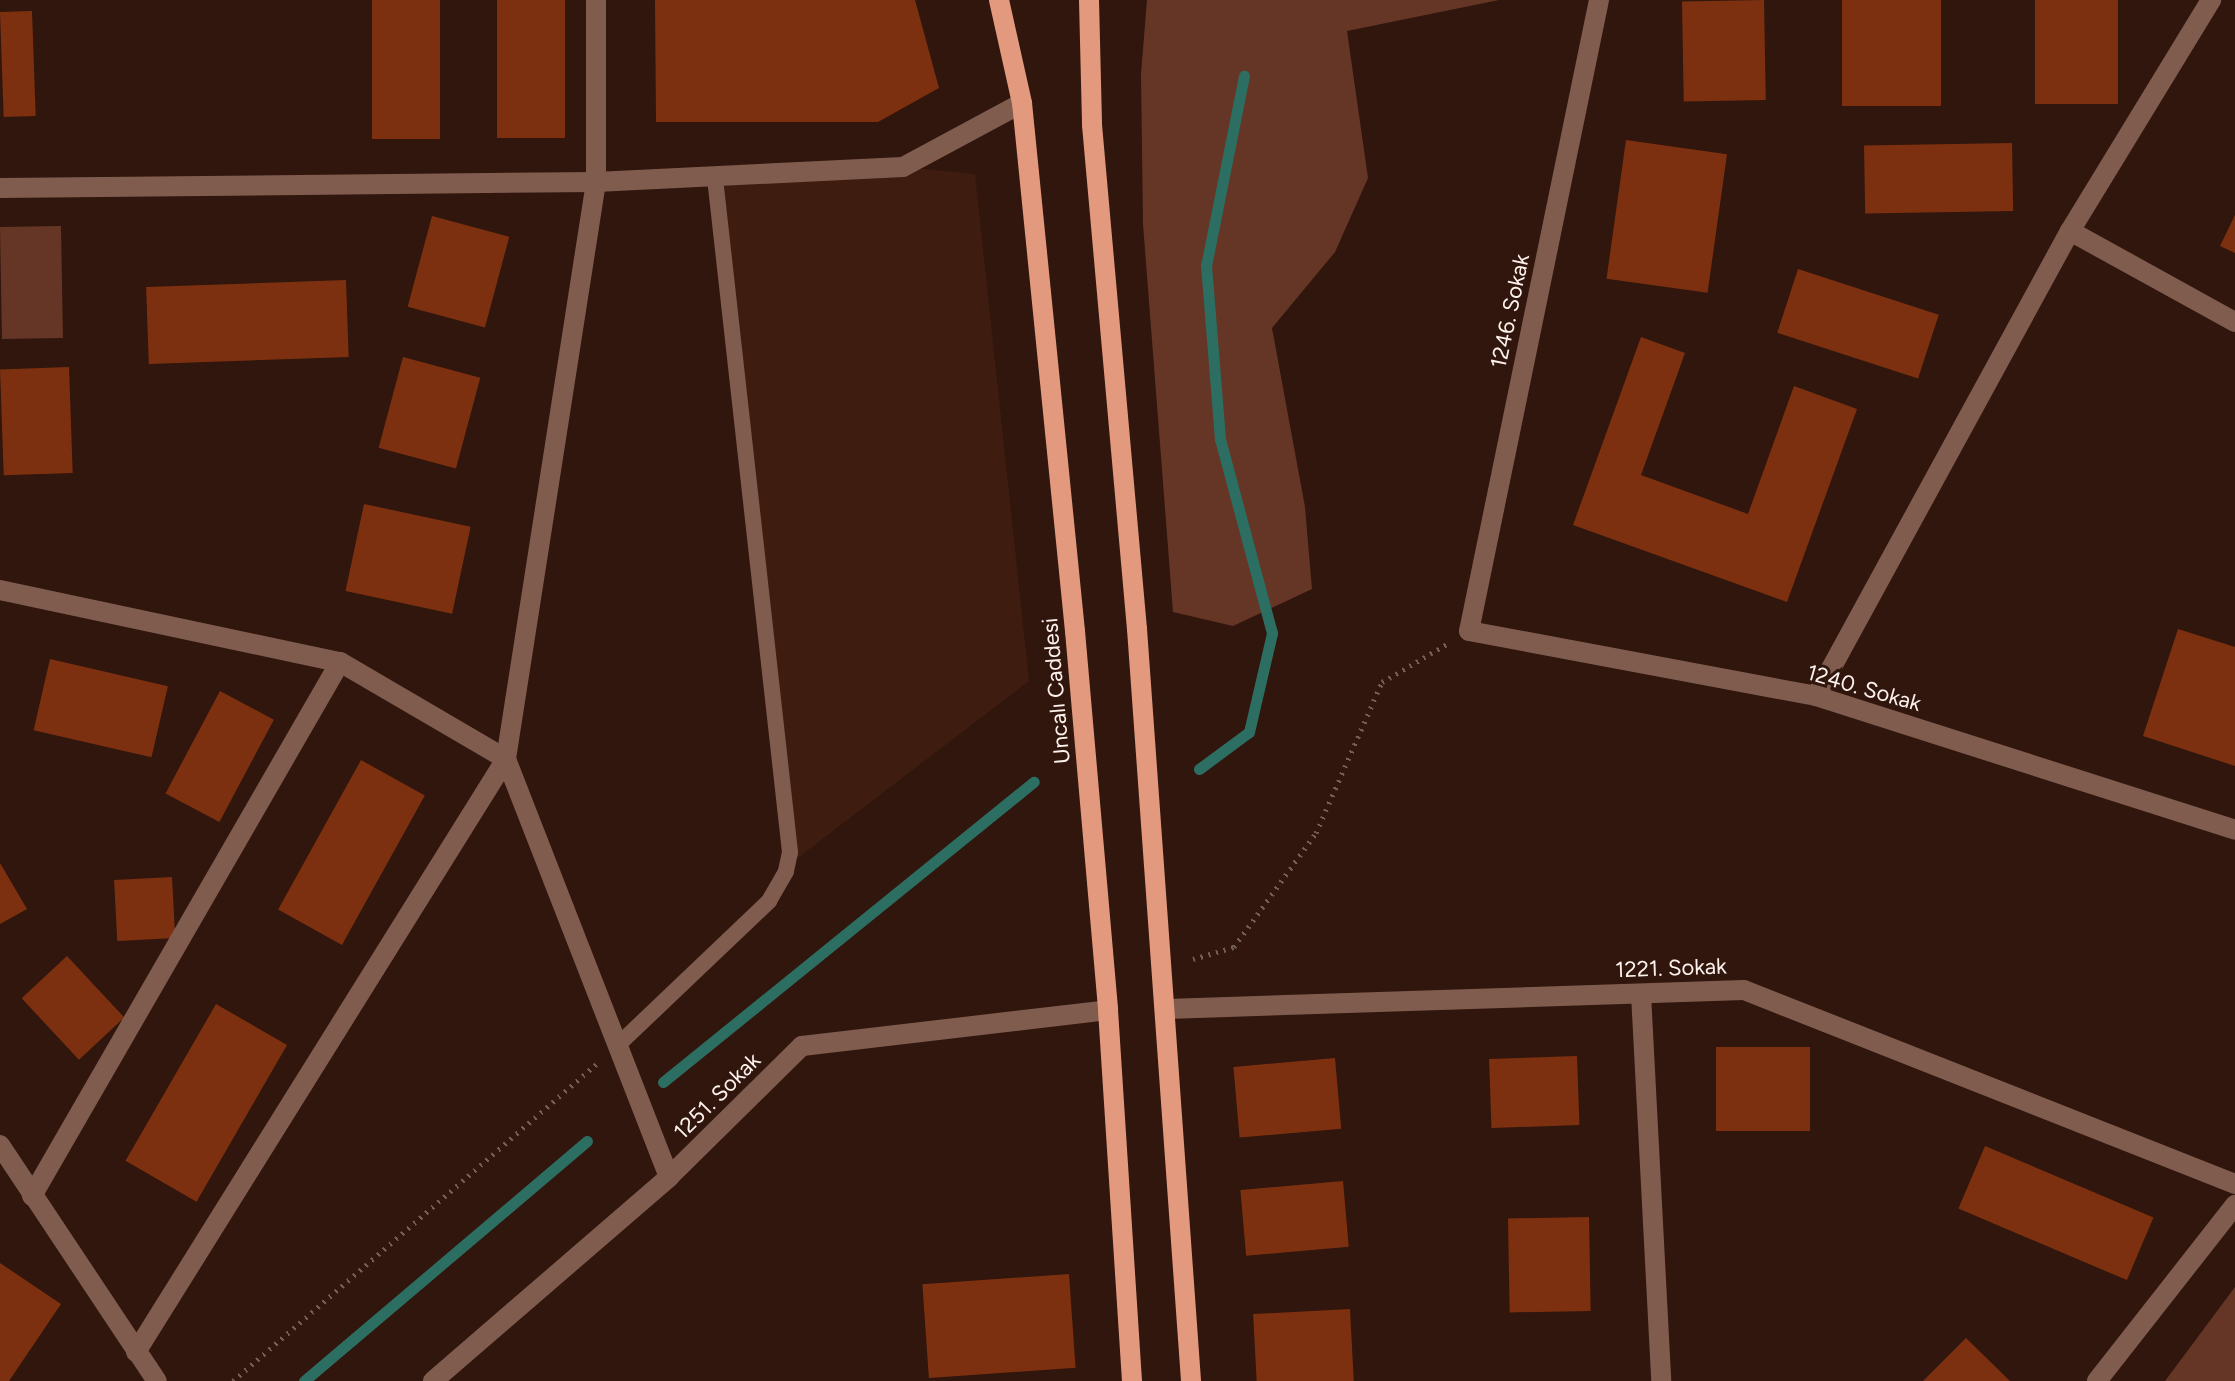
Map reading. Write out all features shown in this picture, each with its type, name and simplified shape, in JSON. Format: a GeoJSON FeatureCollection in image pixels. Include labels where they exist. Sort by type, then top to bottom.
{"type":"FeatureCollection","features":[{"type":"Feature","properties":{"kind":"main road","name":"Uncalı Caddesi"},"geometry":{"type":"LineString","coordinates":[[999,0],[1022,103],[1075,631],[1108,1010],[1132,1381]]}},
{"type":"Feature","properties":{"kind":"main road"},"geometry":{"type":"LineString","coordinates":[[1089,0],[1092,125],[1167,1009],[1191,1381]]}},
{"type":"Feature","properties":{"kind":"street"},"geometry":{"type":"LineString","coordinates":[[136,1352],[506,759],[596,182],[596,0]]}},
{"type":"Feature","properties":{"kind":"street","name":"1246. Sokak"},"geometry":{"type":"LineString","coordinates":[[1469,631],[1599,0]]}},
{"type":"Feature","properties":{"kind":"street"},"geometry":{"type":"LineString","coordinates":[[1816,696],[2070,231],[2211,0]]}},
{"type":"Feature","properties":{"kind":"street"},"geometry":{"type":"LineString","coordinates":[[0,188],[596,182],[903,167],[1022,103]]}},
{"type":"Feature","properties":{"kind":"street"},"geometry":{"type":"LineString","coordinates":[[2070,231],[2235,322]]}},
{"type":"Feature","properties":{"kind":"street"},"geometry":{"type":"LineString","coordinates":[[0,590],[340,662],[506,759],[669,1177]]}},
{"type":"Feature","properties":{"kind":"street","name":"1240. Sokak"},"geometry":{"type":"LineString","coordinates":[[1469,631],[1816,696],[2235,830]]}},
{"type":"Feature","properties":{"kind":"street"},"geometry":{"type":"LineString","coordinates":[[32,1196],[340,662]]}},
{"type":"Feature","properties":{"kind":"street","name":"1221. Sokak"},"geometry":{"type":"LineString","coordinates":[[1167,1009],[1744,990],[2235,1184]]}},
{"type":"Feature","properties":{"kind":"street"},"geometry":{"type":"LineString","coordinates":[[1641,994],[1661,1381]]}},
{"type":"Feature","properties":{"kind":"street","name":"1251. Sokak"},"geometry":{"type":"LineString","coordinates":[[433,1381],[669,1177],[802,1046],[1108,1010]]}},
{"type":"Feature","properties":{"kind":"street"},"geometry":{"type":"LineString","coordinates":[[0,1145],[157,1381]]}},
{"type":"Feature","properties":{"kind":"street"},"geometry":{"type":"LineString","coordinates":[[2097,1381],[2235,1205]]}},
{"type":"Feature","properties":{"kind":"lane"},"geometry":{"type":"LineString","coordinates":[[618,1045],[769,901],[786,871],[790,852],[715,178]]}},
{"type":"Feature","properties":{"kind":"path"},"geometry":{"type":"LineString","coordinates":[[1193,959],[1234,947],[1316,833],[1382,682],[1469,631]]}},
{"type":"Feature","properties":{"kind":"path"},"geometry":{"type":"LineString","coordinates":[[233,1381],[618,1045]]}},
{"type":"Feature","properties":{"kind":"shaded area"},"geometry":{"type":"Polygon","coordinates":[[[1147,0],[1499,0],[1347,31],[1368,178],[1335,252],[1272,328],[1305,507],[1312,589],[1233,626],[1173,612],[1143,224],[1141,74],[1147,0]]]}},
{"type":"Feature","properties":{"kind":"shaded area"},"geometry":{"type":"Polygon","coordinates":[[[903,167],[975,174],[1029,681],[795,860],[723,178],[903,167]]]}},
{"type":"Feature","properties":{"kind":"shaded area"},"geometry":{"type":"Polygon","coordinates":[[[61,226],[63,338],[2,339],[0,227],[61,226]]]}},
{"type":"Feature","properties":{"kind":"shaded area"},"geometry":{"type":"Polygon","coordinates":[[[2235,1287],[2235,1381],[2165,1381],[2235,1287]]]}},
{"type":"Feature","properties":{"kind":"building"},"geometry":{"type":"Polygon","coordinates":[[[372,0],[440,0],[440,139],[372,139],[372,0]]]}},
{"type":"Feature","properties":{"kind":"building"},"geometry":{"type":"Polygon","coordinates":[[[497,0],[565,0],[565,138],[497,138],[497,0]]]}},
{"type":"Feature","properties":{"kind":"building"},"geometry":{"type":"Polygon","coordinates":[[[655,0],[915,0],[939,88],[878,122],[656,122],[655,0]]]}},
{"type":"Feature","properties":{"kind":"building"},"geometry":{"type":"Polygon","coordinates":[[[1764,0],[1766,100],[1684,101],[1682,1],[1764,0]]]}},
{"type":"Feature","properties":{"kind":"building"},"geometry":{"type":"Polygon","coordinates":[[[1842,0],[1941,0],[1941,106],[1842,106],[1842,0]]]}},
{"type":"Feature","properties":{"kind":"building"},"geometry":{"type":"Polygon","coordinates":[[[2035,0],[2118,0],[2118,104],[2035,104],[2035,0]]]}},
{"type":"Feature","properties":{"kind":"building"},"geometry":{"type":"Polygon","coordinates":[[[32,11],[36,116],[4,117],[0,12],[32,11]]]}},
{"type":"Feature","properties":{"kind":"building"},"geometry":{"type":"Polygon","coordinates":[[[1626,140],[1727,154],[1708,293],[1607,279],[1626,140]]]}},
{"type":"Feature","properties":{"kind":"building"},"geometry":{"type":"Polygon","coordinates":[[[2012,143],[2013,211],[1865,214],[1864,146],[2012,143]]]}},
{"type":"Feature","properties":{"kind":"building"},"geometry":{"type":"Polygon","coordinates":[[[2235,215],[2235,253],[2220,246],[2235,215]]]}},
{"type":"Feature","properties":{"kind":"building"},"geometry":{"type":"Polygon","coordinates":[[[432,216],[509,237],[485,328],[408,307],[432,216]]]}},
{"type":"Feature","properties":{"kind":"building"},"geometry":{"type":"Polygon","coordinates":[[[1798,269],[1939,315],[1918,378],[1777,333],[1798,269]]]}},
{"type":"Feature","properties":{"kind":"building"},"geometry":{"type":"Polygon","coordinates":[[[346,280],[349,357],[149,364],[146,287],[346,280]]]}},
{"type":"Feature","properties":{"kind":"building"},"geometry":{"type":"Polygon","coordinates":[[[1641,337],[1685,353],[1641,475],[1748,514],[1794,386],[1857,409],[1787,602],[1573,525],[1641,337]]]}},
{"type":"Feature","properties":{"kind":"building"},"geometry":{"type":"Polygon","coordinates":[[[403,357],[480,378],[456,469],[379,448],[403,357]]]}},
{"type":"Feature","properties":{"kind":"building"},"geometry":{"type":"Polygon","coordinates":[[[69,367],[73,473],[4,475],[0,369],[69,367]]]}},
{"type":"Feature","properties":{"kind":"building"},"geometry":{"type":"Polygon","coordinates":[[[364,504],[471,527],[452,614],[345,591],[364,504]]]}},
{"type":"Feature","properties":{"kind":"building"},"geometry":{"type":"Polygon","coordinates":[[[2178,629],[2235,647],[2235,766],[2143,736],[2178,629]]]}},
{"type":"Feature","properties":{"kind":"building"},"geometry":{"type":"Polygon","coordinates":[[[50,659],[168,686],[151,757],[34,730],[50,659]]]}},
{"type":"Feature","properties":{"kind":"building"},"geometry":{"type":"Polygon","coordinates":[[[220,691],[274,720],[219,822],[166,793],[220,691]]]}},
{"type":"Feature","properties":{"kind":"building"},"geometry":{"type":"Polygon","coordinates":[[[361,760],[425,795],[342,945],[278,910],[361,760]]]}},
{"type":"Feature","properties":{"kind":"building"},"geometry":{"type":"Polygon","coordinates":[[[0,863],[27,909],[0,924],[0,863]]]}},
{"type":"Feature","properties":{"kind":"building"},"geometry":{"type":"Polygon","coordinates":[[[172,877],[175,938],[117,941],[114,880],[172,877]]]}},
{"type":"Feature","properties":{"kind":"building"},"geometry":{"type":"Polygon","coordinates":[[[67,956],[124,1017],[79,1060],[22,998],[67,956]]]}},
{"type":"Feature","properties":{"kind":"building"},"geometry":{"type":"Polygon","coordinates":[[[216,1004],[287,1045],[197,1202],[126,1161],[216,1004]]]}},
{"type":"Feature","properties":{"kind":"building"},"geometry":{"type":"Polygon","coordinates":[[[1716,1047],[1810,1047],[1810,1131],[1716,1131],[1716,1047]]]}},
{"type":"Feature","properties":{"kind":"building"},"geometry":{"type":"Polygon","coordinates":[[[1577,1056],[1579,1125],[1491,1128],[1489,1059],[1577,1056]]]}},
{"type":"Feature","properties":{"kind":"building"},"geometry":{"type":"Polygon","coordinates":[[[1335,1058],[1341,1129],[1240,1138],[1233,1067],[1335,1058]]]}},
{"type":"Feature","properties":{"kind":"building"},"geometry":{"type":"Polygon","coordinates":[[[1985,1146],[2153,1218],[2127,1280],[1958,1209],[1985,1146]]]}},
{"type":"Feature","properties":{"kind":"building"},"geometry":{"type":"Polygon","coordinates":[[[1343,1181],[1349,1247],[1246,1256],[1240,1190],[1343,1181]]]}},
{"type":"Feature","properties":{"kind":"building"},"geometry":{"type":"Polygon","coordinates":[[[1589,1217],[1591,1311],[1510,1312],[1508,1218],[1589,1217]]]}},
{"type":"Feature","properties":{"kind":"building"},"geometry":{"type":"Polygon","coordinates":[[[0,1263],[61,1304],[9,1381],[0,1381],[0,1263]]]}},
{"type":"Feature","properties":{"kind":"building"},"geometry":{"type":"Polygon","coordinates":[[[1069,1274],[1076,1368],[929,1378],[922,1284],[1069,1274]]]}},
{"type":"Feature","properties":{"kind":"building"},"geometry":{"type":"Polygon","coordinates":[[[1350,1309],[1354,1381],[1257,1381],[1253,1314],[1350,1309]]]}},
{"type":"Feature","properties":{"kind":"building"},"geometry":{"type":"Polygon","coordinates":[[[1966,1338],[2010,1381],[1923,1381],[1966,1338]]]}},
{"type":"Feature","properties":{"kind":"waterway"},"geometry":{"type":"LineString","coordinates":[[1199,769],[1249,732],[1272,633],[1220,439],[1206,266],[1244,76]]}},
{"type":"Feature","properties":{"kind":"waterway"},"geometry":{"type":"LineString","coordinates":[[663,1082],[1034,782]]}},
{"type":"Feature","properties":{"kind":"waterway"},"geometry":{"type":"LineString","coordinates":[[304,1381],[587,1141]]}}]}
